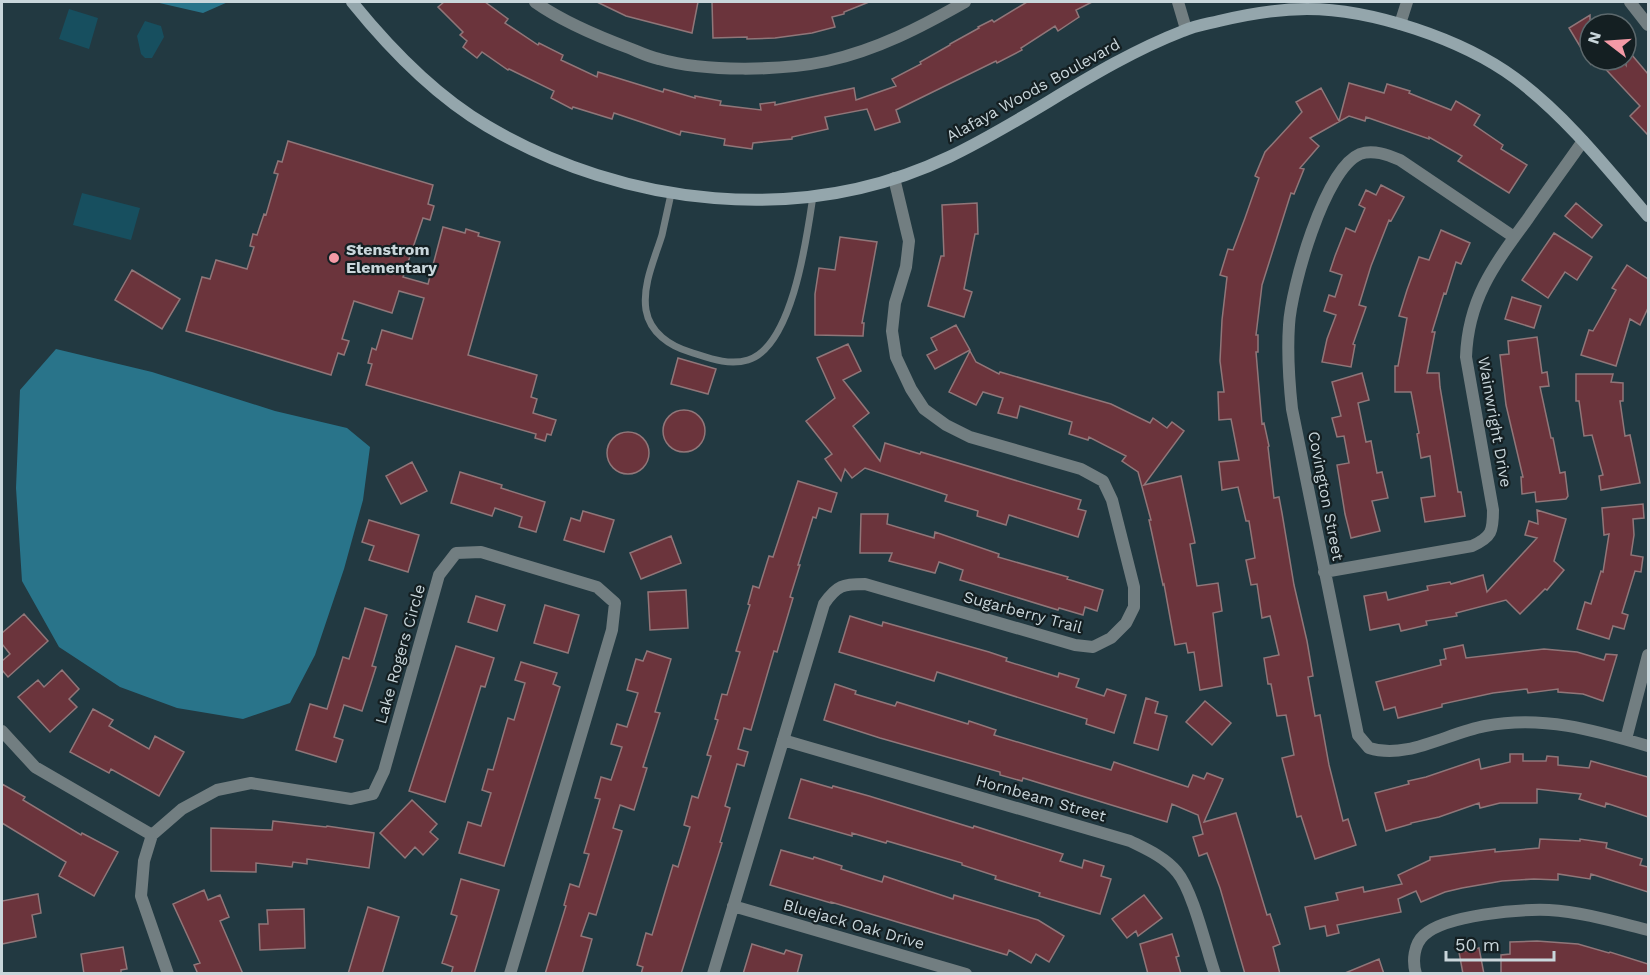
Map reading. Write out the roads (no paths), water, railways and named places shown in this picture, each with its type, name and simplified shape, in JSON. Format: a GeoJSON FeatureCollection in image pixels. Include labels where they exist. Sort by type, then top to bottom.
{"type":"FeatureCollection","features":[{"type":"Feature","properties":{"kind":"street","name":"Alafaya Woods Boulevard"},"geometry":{"type":"LineString","coordinates":[[352,2],[407,64],[484,125],[560,162],[612,181],[671,194],[724,199],[813,196],[851,190],[894,178],[946,159],[1000,131],[1129,54],[1186,29],[1267,11],[1310,9],[1353,14],[1400,24],[1439,37],[1476,54],[1513,77],[1548,106],[1583,141],[1648,216]]}},
{"type":"Feature","properties":{"kind":"street"},"geometry":{"type":"LineString","coordinates":[[535,2],[596,35],[659,60],[714,68],[766,69],[826,61],[879,45],[922,27],[965,2]]}},
{"type":"Feature","properties":{"kind":"street"},"geometry":{"type":"LineString","coordinates":[[1178,2],[1186,29]]}},
{"type":"Feature","properties":{"kind":"street"},"geometry":{"type":"LineString","coordinates":[[1400,24],[1407,2]]}},
{"type":"Feature","properties":{"kind":"street"},"geometry":{"type":"LineString","coordinates":[[1630,2],[1648,25]]}},
{"type":"Feature","properties":{"kind":"street","name":"Wainwright Drive"},"geometry":{"type":"LineString","coordinates":[[1324,572],[1472,546],[1485,540],[1493,528],[1494,510],[1466,357],[1467,333],[1474,307],[1485,281],[1583,141]]}},
{"type":"Feature","properties":{"kind":"street","name":"Covington Street"},"geometry":{"type":"LineString","coordinates":[[1514,237],[1400,160],[1385,154],[1370,152],[1360,154],[1349,162],[1335,182],[1317,216],[1306,248],[1295,285],[1289,324],[1288,367],[1292,409],[1358,735],[1368,748],[1394,753],[1484,726],[1518,722],[1548,722],[1581,727],[1648,746]]}},
{"type":"Feature","properties":{"kind":"street","name":"Sugarberry Trail"},"geometry":{"type":"LineString","coordinates":[[713,974],[824,604],[833,591],[846,584],[865,584],[1075,645],[1093,647],[1111,638],[1126,623],[1134,607],[1134,587],[1112,500],[1103,481],[1081,469],[970,437],[946,425],[924,409],[911,388],[896,357],[892,331],[896,303],[906,267],[909,241],[894,178]]}},
{"type":"Feature","properties":{"kind":"street","name":"Lake Rogers Circle"},"geometry":{"type":"LineString","coordinates":[[152,835],[182,809],[217,790],[251,783],[351,799],[373,794],[384,771],[440,575],[456,553],[482,552],[597,587],[615,603],[612,630],[510,974]]}},
{"type":"Feature","properties":{"kind":"street"},"geometry":{"type":"LineString","coordinates":[[1626,739],[1648,655]]}},
{"type":"Feature","properties":{"kind":"street"},"geometry":{"type":"LineString","coordinates":[[2,731],[35,767],[152,835],[144,861],[141,896],[168,974]]}},
{"type":"Feature","properties":{"kind":"street","name":"Hornbeam Street"},"geometry":{"type":"LineString","coordinates":[[783,740],[1130,841],[1154,853],[1177,872],[1188,894],[1215,974]]}},
{"type":"Feature","properties":{"kind":"street","name":"Bluejack Oak Drive"},"geometry":{"type":"LineString","coordinates":[[733,906],[966,974]]}},
{"type":"Feature","properties":{"kind":"street"},"geometry":{"type":"LineString","coordinates":[[1416,974],[1415,951],[1422,936],[1438,926],[1497,912],[1549,910],[1590,915],[1648,930]]}},
{"type":"Feature","properties":{"kind":"lane"},"geometry":{"type":"LineString","coordinates":[[671,194],[648,280],[646,309],[649,320],[658,334],[669,343],[686,351],[724,362],[751,359],[772,344],[780,331],[805,245],[813,196]]}},
{"type":"Feature","properties":{"kind":"place","name":"Stenstrom Elementary"},"geometry":{"type":"Point","coordinates":[334,258]}}]}
